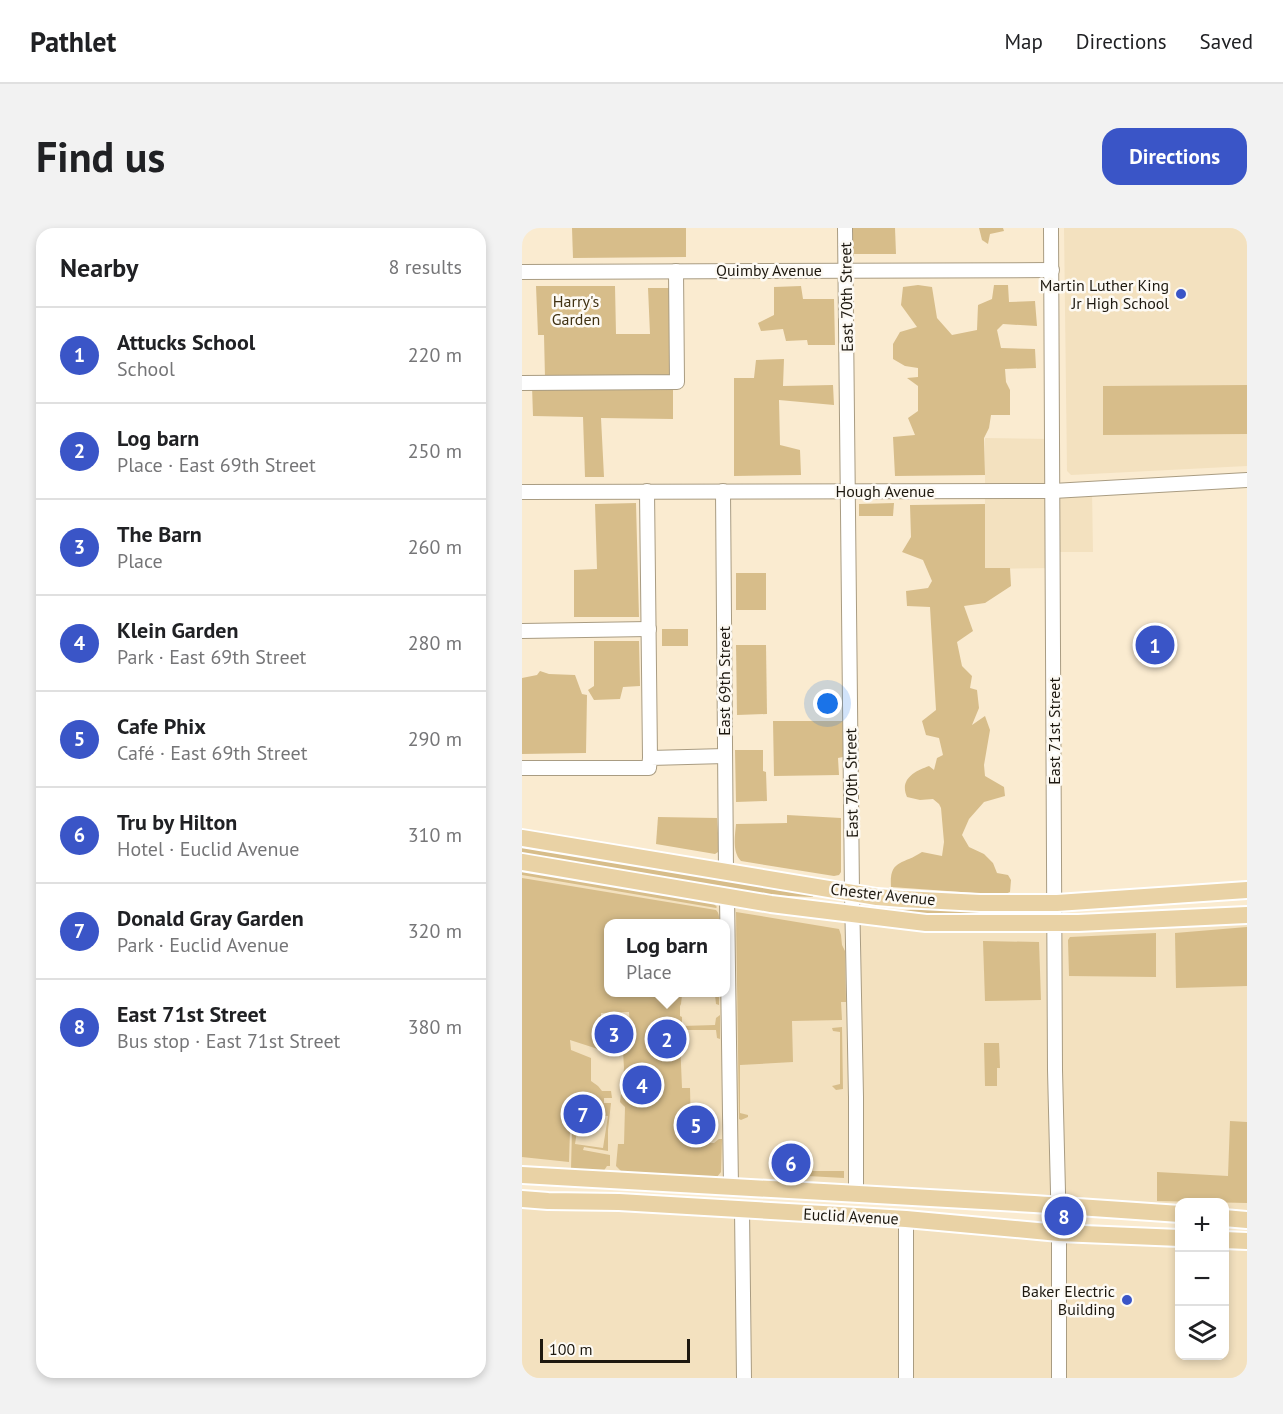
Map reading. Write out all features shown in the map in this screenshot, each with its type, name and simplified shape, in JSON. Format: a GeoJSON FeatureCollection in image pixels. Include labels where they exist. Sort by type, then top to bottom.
{"type":"FeatureCollection","features":[{"type":"Feature","properties":{"kind":"main road","name":"Chester Avenue"},"geometry":{"type":"LineString","coordinates":[[522,838],[877,897],[927,901],[1054,903],[1247,890]]}},
{"type":"Feature","properties":{"kind":"main road","name":"Chester Avenue"},"geometry":{"type":"LineString","coordinates":[[522,861],[727,897],[926,923],[1078,923],[1247,915]]}},
{"type":"Feature","properties":{"kind":"main road","name":"Euclid Avenue"},"geometry":{"type":"LineString","coordinates":[[522,1175],[1059,1205],[1175,1214]]}},
{"type":"Feature","properties":{"kind":"main road","name":"Euclid Avenue"},"geometry":{"type":"LineString","coordinates":[[522,1199],[742,1209],[906,1219],[1059,1233],[1175,1238]]}},
{"type":"Feature","properties":{"kind":"main road"},"geometry":{"type":"LineString","coordinates":[[1229,1218],[1247,1220]]}},
{"type":"Feature","properties":{"kind":"main road"},"geometry":{"type":"LineString","coordinates":[[1229,1240],[1247,1241]]}},
{"type":"Feature","properties":{"kind":"street","name":"East 70th Street"},"geometry":{"type":"LineString","coordinates":[[845,228],[856,1195]]}},
{"type":"Feature","properties":{"kind":"street","name":"East 71st Street"},"geometry":{"type":"LineString","coordinates":[[1051,228],[1055,1070],[1059,1205],[1059,1378]]}},
{"type":"Feature","properties":{"kind":"street","name":"Quimby Avenue"},"geometry":{"type":"LineString","coordinates":[[522,272],[1052,270]]}},
{"type":"Feature","properties":{"kind":"street"},"geometry":{"type":"LineString","coordinates":[[522,383],[677,382],[676,271]]}},
{"type":"Feature","properties":{"kind":"street","name":"Hough Avenue"},"geometry":{"type":"LineString","coordinates":[[522,492],[1053,491],[1247,480]]}},
{"type":"Feature","properties":{"kind":"street"},"geometry":{"type":"LineString","coordinates":[[522,768],[649,768],[647,491]]}},
{"type":"Feature","properties":{"kind":"street","name":"East 69th Street"},"geometry":{"type":"LineString","coordinates":[[723,491],[726,872]]}},
{"type":"Feature","properties":{"kind":"street"},"geometry":{"type":"LineString","coordinates":[[522,631],[649,629]]}},
{"type":"Feature","properties":{"kind":"street"},"geometry":{"type":"LineString","coordinates":[[650,758],[725,756]]}},
{"type":"Feature","properties":{"kind":"street"},"geometry":{"type":"LineString","coordinates":[[727,897],[727,919]]}},
{"type":"Feature","properties":{"kind":"street"},"geometry":{"type":"LineString","coordinates":[[728,997],[731,1186]]}},
{"type":"Feature","properties":{"kind":"street"},"geometry":{"type":"LineString","coordinates":[[742,1209],[744,1378]]}},
{"type":"Feature","properties":{"kind":"street"},"geometry":{"type":"LineString","coordinates":[[906,1219],[906,1378]]}},
{"type":"Feature","properties":{"kind":"shaded area"},"geometry":{"type":"Polygon","coordinates":[[[1064,228],[1247,228],[1247,466],[1071,475],[1067,471],[1064,228]]]}},
{"type":"Feature","properties":{"kind":"shaded area"},"geometry":{"type":"Polygon","coordinates":[[[985,438],[1053,439],[1053,491],[1092,489],[1093,552],[1053,552],[1053,568],[985,569],[985,438]]]}},
{"type":"Feature","properties":{"kind":"shaded area"},"geometry":{"type":"Polygon","coordinates":[[[522,862],[853,915],[1247,915],[1247,1220],[1229,1218],[1229,1198],[1175,1198],[1175,1214],[522,1175],[522,862]]]}},
{"type":"Feature","properties":{"kind":"shaded area"},"geometry":{"type":"Polygon","coordinates":[[[522,1199],[1175,1238],[1175,1360],[1229,1360],[1229,1240],[1247,1241],[1247,1378],[522,1378],[522,1199]]]}},
{"type":"Feature","properties":{"kind":"green space"},"geometry":{"type":"Polygon","coordinates":[[[572,228],[686,228],[686,257],[573,258],[572,228]]]}},
{"type":"Feature","properties":{"kind":"green space"},"geometry":{"type":"Polygon","coordinates":[[[851,228],[895,228],[896,254],[851,254],[851,228]]]}},
{"type":"Feature","properties":{"kind":"green space"},"geometry":{"type":"Polygon","coordinates":[[[979,228],[1003,228],[1004,231],[990,234],[988,244],[982,240],[979,228]]]}},
{"type":"Feature","properties":{"kind":"green space"},"geometry":{"type":"Polygon","coordinates":[[[918,285],[932,287],[937,318],[952,335],[977,330],[978,305],[992,299],[994,285],[1008,285],[1009,302],[1035,301],[1037,326],[1003,324],[997,330],[1001,348],[1035,349],[1036,368],[1005,369],[1006,382],[1010,390],[1010,415],[991,415],[989,428],[984,438],[985,475],[895,476],[893,437],[915,435],[908,418],[918,411],[918,386],[907,378],[918,377],[918,368],[905,366],[893,359],[893,344],[900,332],[917,327],[901,305],[903,287],[918,285]]]}},
{"type":"Feature","properties":{"kind":"green space","name":"Harry's Garden"},"geometry":{"type":"Polygon","coordinates":[[[536,286],[615,286],[616,334],[650,334],[648,288],[670,288],[671,377],[545,378],[544,335],[538,335],[536,286]]]}},
{"type":"Feature","properties":{"kind":"green space"},"geometry":{"type":"Polygon","coordinates":[[[801,286],[803,299],[834,299],[835,345],[808,345],[807,340],[786,341],[783,329],[761,331],[758,323],[774,315],[774,287],[801,286]]]}},
{"type":"Feature","properties":{"kind":"green space"},"geometry":{"type":"Polygon","coordinates":[[[784,359],[783,386],[833,385],[834,405],[779,400],[780,445],[800,450],[801,475],[734,476],[734,378],[754,378],[756,360],[784,359]]]}},
{"type":"Feature","properties":{"kind":"green space"},"geometry":{"type":"Polygon","coordinates":[[[1247,385],[1247,434],[1103,435],[1103,386],[1247,385]]]}},
{"type":"Feature","properties":{"kind":"green space"},"geometry":{"type":"Polygon","coordinates":[[[532,386],[673,387],[673,419],[601,418],[604,477],[585,477],[583,417],[533,416],[532,386]]]}},
{"type":"Feature","properties":{"kind":"green space"},"geometry":{"type":"Polygon","coordinates":[[[636,503],[639,617],[574,617],[574,570],[597,569],[595,504],[636,503]]]}},
{"type":"Feature","properties":{"kind":"green space"},"geometry":{"type":"Polygon","coordinates":[[[894,503],[893,516],[859,516],[859,504],[894,503]]]}},
{"type":"Feature","properties":{"kind":"green space"},"geometry":{"type":"Polygon","coordinates":[[[985,504],[985,568],[1010,568],[1011,586],[985,603],[964,606],[973,631],[957,642],[962,666],[972,676],[970,688],[977,690],[979,708],[972,725],[985,716],[990,730],[984,765],[985,776],[1004,787],[1005,796],[984,802],[969,819],[962,835],[969,847],[984,854],[993,863],[997,873],[1008,875],[1011,880],[1010,892],[1003,895],[891,887],[892,872],[895,867],[922,852],[942,856],[944,842],[939,804],[933,799],[920,800],[907,797],[905,791],[905,785],[910,777],[929,766],[934,770],[937,758],[943,755],[939,738],[926,735],[922,721],[936,710],[930,607],[907,606],[906,591],[928,588],[932,581],[923,560],[902,552],[911,537],[910,505],[985,504]]]}},
{"type":"Feature","properties":{"kind":"green space"},"geometry":{"type":"Polygon","coordinates":[[[736,573],[766,573],[766,610],[736,610],[736,573]]]}},
{"type":"Feature","properties":{"kind":"green space"},"geometry":{"type":"Polygon","coordinates":[[[662,629],[688,629],[688,646],[662,646],[662,629]]]}},
{"type":"Feature","properties":{"kind":"green space"},"geometry":{"type":"Polygon","coordinates":[[[594,641],[639,641],[640,686],[623,687],[620,699],[594,700],[588,690],[594,686],[594,641]]]}},
{"type":"Feature","properties":{"kind":"green space"},"geometry":{"type":"Polygon","coordinates":[[[736,645],[766,645],[767,714],[737,715],[736,645]]]}},
{"type":"Feature","properties":{"kind":"green space"},"geometry":{"type":"Polygon","coordinates":[[[540,671],[549,674],[575,675],[582,694],[587,695],[586,753],[522,754],[522,678],[537,675],[540,671]]]}},
{"type":"Feature","properties":{"kind":"green space"},"geometry":{"type":"Polygon","coordinates":[[[773,721],[843,721],[843,757],[838,758],[839,775],[774,776],[773,721]]]}},
{"type":"Feature","properties":{"kind":"green space"},"geometry":{"type":"Polygon","coordinates":[[[735,750],[763,750],[767,801],[736,802],[735,750]]]}},
{"type":"Feature","properties":{"kind":"green space"},"geometry":{"type":"Polygon","coordinates":[[[787,815],[841,818],[841,872],[839,875],[741,861],[735,849],[736,824],[787,823],[787,815]]]}},
{"type":"Feature","properties":{"kind":"green space"},"geometry":{"type":"Polygon","coordinates":[[[658,817],[717,818],[718,852],[715,854],[656,844],[658,817]]]}},
{"type":"Feature","properties":{"kind":"green space"},"geometry":{"type":"Polygon","coordinates":[[[522,847],[813,894],[813,897],[765,895],[522,854],[522,847]]]}},
{"type":"Feature","properties":{"kind":"green space"},"geometry":{"type":"Polygon","coordinates":[[[522,870],[701,900],[717,907],[522,875],[522,870]]]}},
{"type":"Feature","properties":{"kind":"green space"},"geometry":{"type":"Polygon","coordinates":[[[522,878],[716,910],[719,919],[604,919],[604,997],[682,997],[680,1016],[682,1026],[715,1025],[716,1018],[720,1015],[720,1039],[717,1038],[716,1030],[683,1030],[680,1040],[682,1088],[690,1088],[691,1132],[703,1143],[714,1143],[722,1139],[721,1172],[716,1178],[622,1172],[616,1166],[618,1144],[624,1144],[625,1107],[620,1102],[624,1068],[623,1051],[631,1048],[629,1012],[601,1013],[601,1050],[570,1040],[571,1050],[591,1058],[591,1081],[602,1091],[611,1091],[612,1098],[604,1098],[604,1103],[611,1103],[608,1151],[584,1147],[583,1150],[610,1155],[610,1166],[607,1166],[603,1172],[571,1169],[572,1130],[570,1130],[569,1162],[522,1157],[522,878]],[[596,1115],[593,1133],[577,1131],[575,1144],[603,1148],[608,1116],[596,1115]]]}},
{"type":"Feature","properties":{"kind":"green space"},"geometry":{"type":"Polygon","coordinates":[[[934,908],[1011,910],[1012,912],[969,917],[895,913],[895,911],[934,908]]]}},
{"type":"Feature","properties":{"kind":"green space"},"geometry":{"type":"Polygon","coordinates":[[[736,912],[839,929],[845,951],[846,1002],[841,1002],[842,1020],[792,1021],[793,1062],[740,1065],[740,1113],[748,1115],[741,1120],[739,1119],[736,912]]]}},
{"type":"Feature","properties":{"kind":"green space"},"geometry":{"type":"Polygon","coordinates":[[[1247,927],[1247,986],[1176,988],[1175,933],[1247,927]]]}},
{"type":"Feature","properties":{"kind":"green space"},"geometry":{"type":"Polygon","coordinates":[[[1156,933],[1156,977],[1069,976],[1068,940],[1070,937],[1156,933]]]}},
{"type":"Feature","properties":{"kind":"green space"},"geometry":{"type":"Polygon","coordinates":[[[983,941],[1039,942],[1041,1000],[985,1001],[983,941]]]}},
{"type":"Feature","properties":{"kind":"green space"},"geometry":{"type":"Polygon","coordinates":[[[715,997],[719,997],[719,1005],[716,1004],[715,997]]]}},
{"type":"Feature","properties":{"kind":"green space"},"geometry":{"type":"Polygon","coordinates":[[[842,1027],[843,1089],[836,1090],[832,1086],[840,1084],[840,1032],[833,1031],[832,1028],[842,1027]]]}},
{"type":"Feature","properties":{"kind":"green space"},"geometry":{"type":"Polygon","coordinates":[[[984,1043],[999,1043],[1000,1068],[997,1068],[997,1086],[985,1086],[984,1043]]]}},
{"type":"Feature","properties":{"kind":"green space"},"geometry":{"type":"Polygon","coordinates":[[[1230,1121],[1247,1122],[1247,1203],[1229,1203],[1229,1198],[1175,1198],[1175,1201],[1157,1201],[1157,1172],[1228,1176],[1230,1121]]]}},
{"type":"Feature","properties":{"kind":"green space"},"geometry":{"type":"Polygon","coordinates":[[[773,1169],[844,1171],[844,1178],[771,1174],[773,1169]]]}},
{"type":"Feature","properties":{"kind":"place","name":"Martin Luther King Jr High School"},"geometry":{"type":"Point","coordinates":[1181,294]}},
{"type":"Feature","properties":{"kind":"place","name":"Attucks School"},"geometry":{"type":"Point","coordinates":[1155,645]}},
{"type":"Feature","properties":{"kind":"place","name":"The Barn"},"geometry":{"type":"Point","coordinates":[614,1034]}},
{"type":"Feature","properties":{"kind":"place","name":"Log barn"},"geometry":{"type":"Point","coordinates":[667,1039]}},
{"type":"Feature","properties":{"kind":"place","name":"Klein Garden"},"geometry":{"type":"Point","coordinates":[642,1085]}},
{"type":"Feature","properties":{"kind":"place","name":"Donald Gray Garden"},"geometry":{"type":"Point","coordinates":[583,1114]}},
{"type":"Feature","properties":{"kind":"place","name":"Cafe Phix"},"geometry":{"type":"Point","coordinates":[696,1125]}},
{"type":"Feature","properties":{"kind":"place","name":"Tru by Hilton"},"geometry":{"type":"Point","coordinates":[791,1163]}},
{"type":"Feature","properties":{"kind":"place","name":"East 71st Street"},"geometry":{"type":"Point","coordinates":[1064,1216]}},
{"type":"Feature","properties":{"kind":"place","name":"Baker Electric Building"},"geometry":{"type":"Point","coordinates":[1127,1300]}}]}
